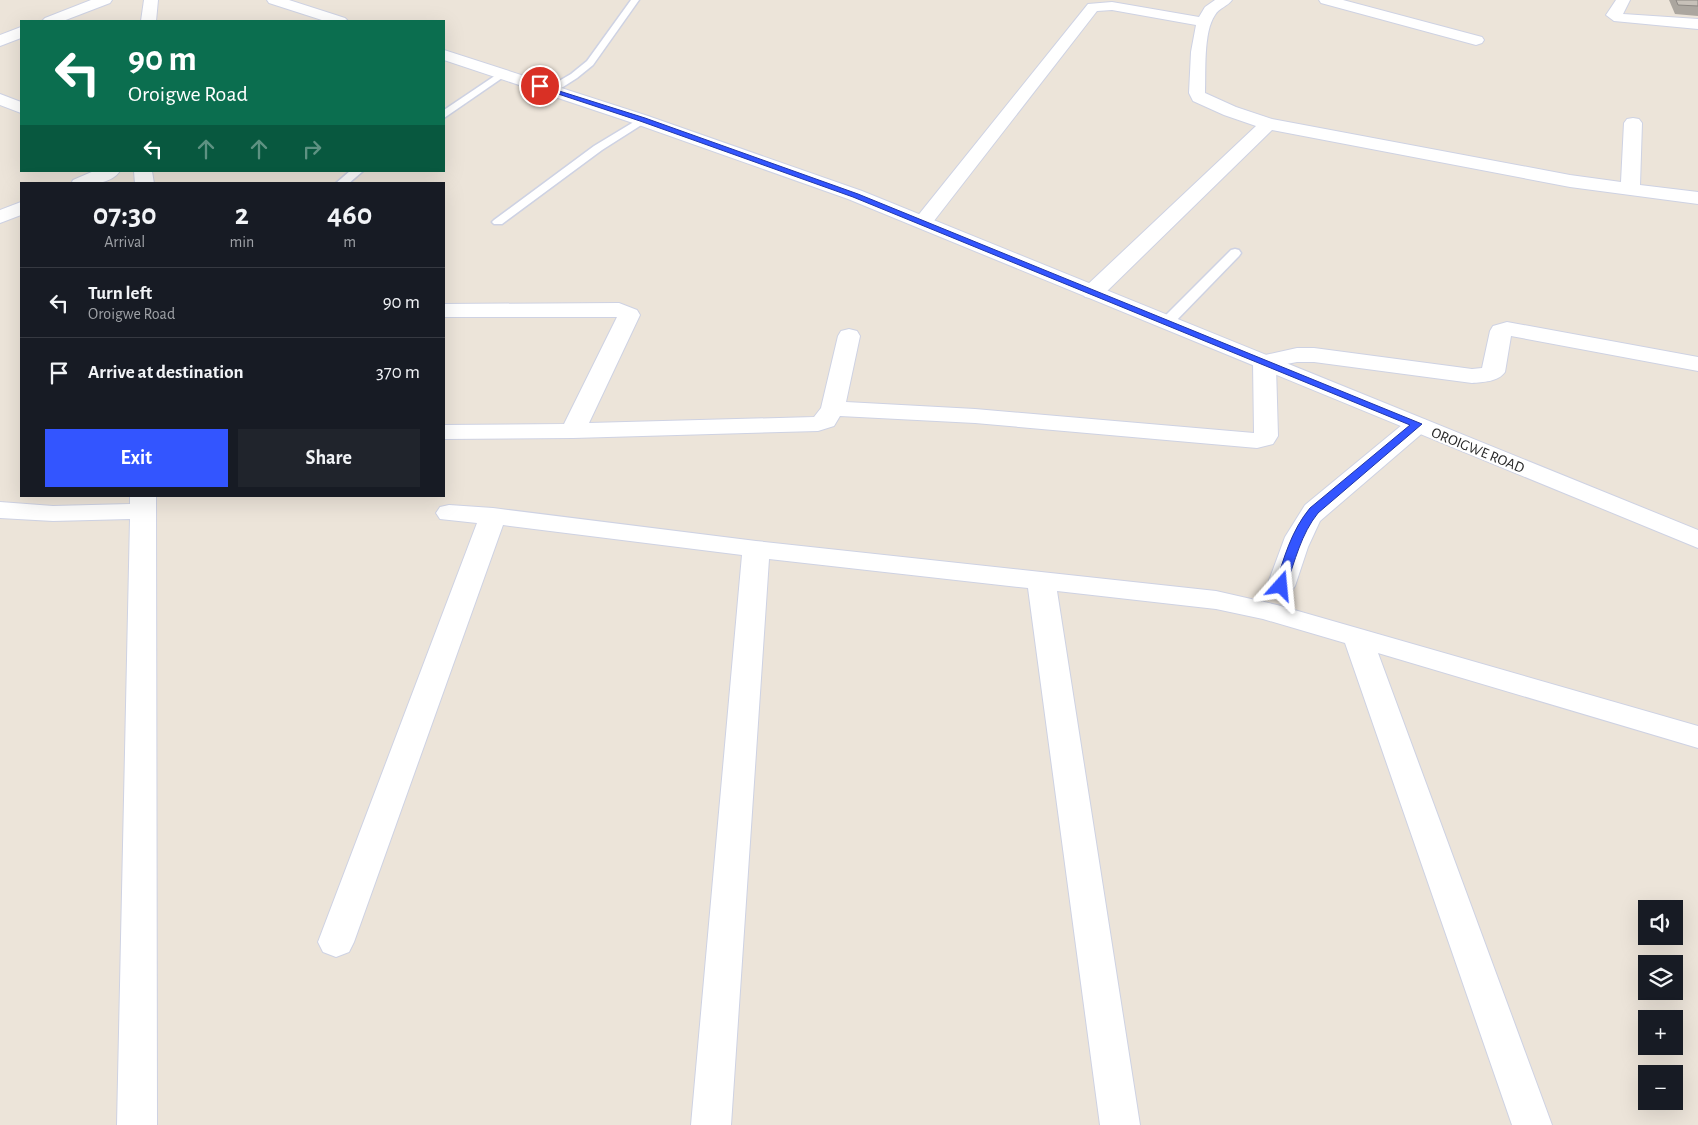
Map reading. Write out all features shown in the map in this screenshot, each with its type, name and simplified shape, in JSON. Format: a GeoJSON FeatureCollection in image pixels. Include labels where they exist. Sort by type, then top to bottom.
{"type":"FeatureCollection","features":[{"type":"Feature","properties":{"kind":"street"},"geometry":{"type":"LineString","coordinates":[[53,20],[105,0]]}},
{"type":"Feature","properties":{"kind":"street"},"geometry":{"type":"LineString","coordinates":[[149,20],[152,0]]}},
{"type":"Feature","properties":{"kind":"street"},"geometry":{"type":"LineString","coordinates":[[274,0],[334,20]]}},
{"type":"Feature","properties":{"kind":"street"},"geometry":{"type":"LineString","coordinates":[[1225,0],[1212,8],[1204,22],[1199,56],[1198,92],[1199,97],[1230,111],[1268,124],[1561,179],[1698,198]]}},
{"type":"Feature","properties":{"kind":"street"},"geometry":{"type":"LineString","coordinates":[[1326,0],[1476,40]]}},
{"type":"Feature","properties":{"kind":"street"},"geometry":{"type":"LineString","coordinates":[[1622,0],[1614,15],[1619,18],[1698,24]]}},
{"type":"Feature","properties":{"kind":"street"},"geometry":{"type":"LineString","coordinates":[[923,222],[1088,12],[1098,6],[1116,3],[1204,22]]}},
{"type":"Feature","properties":{"kind":"street"},"geometry":{"type":"LineString","coordinates":[[0,41],[20,32]]}},
{"type":"Feature","properties":{"kind":"street","name":"OROIGWE ROAD"},"geometry":{"type":"LineString","coordinates":[[445,54],[642,120],[855,195],[1698,540]]}},
{"type":"Feature","properties":{"kind":"street"},"geometry":{"type":"LineString","coordinates":[[0,99],[20,108]]}},
{"type":"Feature","properties":{"kind":"street"},"geometry":{"type":"LineString","coordinates":[[1630,190],[1633,123]]}},
{"type":"Feature","properties":{"kind":"street"},"geometry":{"type":"LineString","coordinates":[[1093,292],[1268,124]]}},
{"type":"Feature","properties":{"kind":"street"},"geometry":{"type":"LineString","coordinates":[[85,182],[109,172]]}},
{"type":"Feature","properties":{"kind":"street"},"geometry":{"type":"LineString","coordinates":[[0,217],[20,208]]}},
{"type":"Feature","properties":{"kind":"street"},"geometry":{"type":"LineString","coordinates":[[445,310],[619,310],[627,313],[629,316],[573,431]]}},
{"type":"Feature","properties":{"kind":"street"},"geometry":{"type":"LineString","coordinates":[[832,408],[975,416],[1257,441],[1264,439],[1266,436],[1264,362],[1297,354],[1472,376],[1484,375],[1492,372],[1501,331],[1507,329],[1698,364]]}},
{"type":"Feature","properties":{"kind":"street"},"geometry":{"type":"LineString","coordinates":[[445,432],[573,431],[818,424],[825,421],[832,408],[849,336]]}},
{"type":"Feature","properties":{"kind":"street"},"geometry":{"type":"LineString","coordinates":[[1281,586],[1298,535],[1314,510],[1417,424]]}},
{"type":"Feature","properties":{"kind":"street"},"geometry":{"type":"LineString","coordinates":[[0,510],[23,513],[73,514],[143,504],[137,1125]]}},
{"type":"Feature","properties":{"kind":"street"},"geometry":{"type":"LineString","coordinates":[[449,513],[493,516],[756,549],[1216,600],[1267,611],[1698,737]]}},
{"type":"Feature","properties":{"kind":"street"},"geometry":{"type":"LineString","coordinates":[[336,942],[493,516]]}},
{"type":"Feature","properties":{"kind":"street"},"geometry":{"type":"LineString","coordinates":[[711,1125],[756,549]]}},
{"type":"Feature","properties":{"kind":"street"},"geometry":{"type":"LineString","coordinates":[[1040,580],[1120,1125]]}},
{"type":"Feature","properties":{"kind":"street"},"geometry":{"type":"LineString","coordinates":[[1357,637],[1532,1125]]}},
{"type":"Feature","properties":{"kind":"lane"},"geometry":{"type":"LineString","coordinates":[[551,90],[590,63],[635,0]]}},
{"type":"Feature","properties":{"kind":"lane"},"geometry":{"type":"LineString","coordinates":[[445,114],[502,74]]}},
{"type":"Feature","properties":{"kind":"lane"},"geometry":{"type":"LineString","coordinates":[[498,222],[598,148],[642,120]]}},
{"type":"Feature","properties":{"kind":"lane"},"geometry":{"type":"LineString","coordinates":[[343,182],[357,172]]}},
{"type":"Feature","properties":{"kind":"lane"},"geometry":{"type":"LineString","coordinates":[[1167,322],[1235,253]]}},
{"type":"Feature","properties":{"kind":"building"},"geometry":{"type":"Polygon","coordinates":[[[1676,0],[1698,0],[1698,6],[1678,5],[1676,0]]]}},
{"type":"Feature","properties":{"kind":"route"},"geometry":{"type":"LineString","coordinates":[[540,86],[855,195],[1417,424],[1314,510],[1298,535],[1281,586]]}}]}
